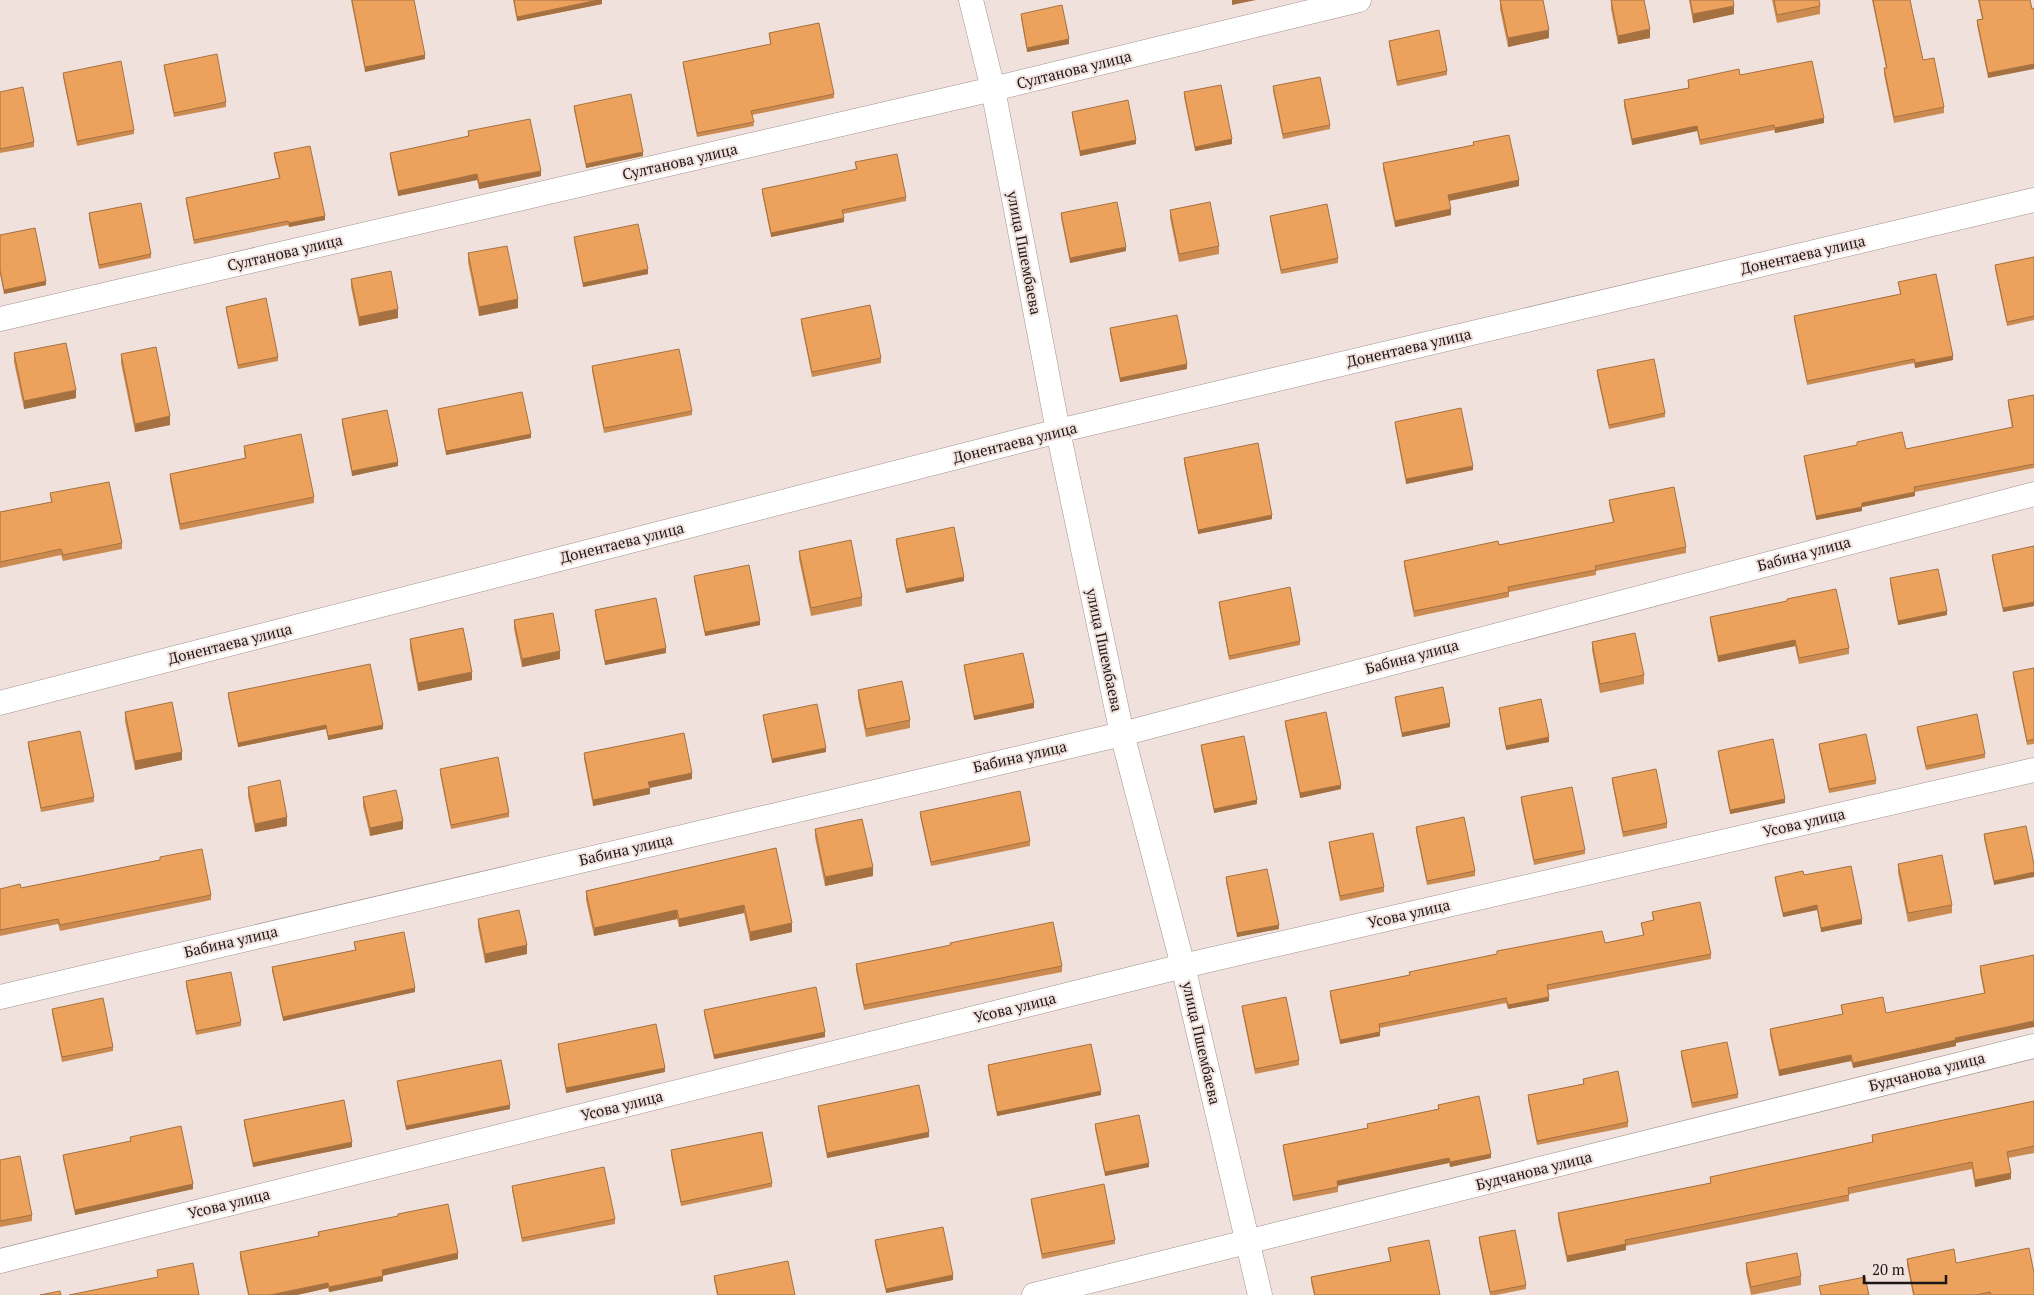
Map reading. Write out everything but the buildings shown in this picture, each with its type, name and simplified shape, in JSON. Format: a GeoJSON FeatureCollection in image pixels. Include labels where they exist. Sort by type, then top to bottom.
{"type":"FeatureCollection","features":[{"type":"Feature","properties":{"kind":"street","name":"улица Пшембаева"},"geometry":{"type":"LineString","coordinates":[[971,0],[993,90],[1058,431],[1122,734],[1183,966],[1260,1295]]}},
{"type":"Feature","properties":{"kind":"street","name":"Султанова улица"},"geometry":{"type":"LineString","coordinates":[[0,319],[993,90],[1359,0]]}},
{"type":"Feature","properties":{"kind":"street","name":"Донентаева улица"},"geometry":{"type":"LineString","coordinates":[[0,703],[1058,431],[2034,200]]}},
{"type":"Feature","properties":{"kind":"street","name":"Бабина улица"},"geometry":{"type":"LineString","coordinates":[[0,997],[1122,734],[2034,494]]}},
{"type":"Feature","properties":{"kind":"street","name":"Усова улица"},"geometry":{"type":"LineString","coordinates":[[0,1261],[1183,966],[2034,770]]}},
{"type":"Feature","properties":{"kind":"street","name":"Будчанова улица"},"geometry":{"type":"LineString","coordinates":[[1034,1295],[2034,1046]]}}]}
